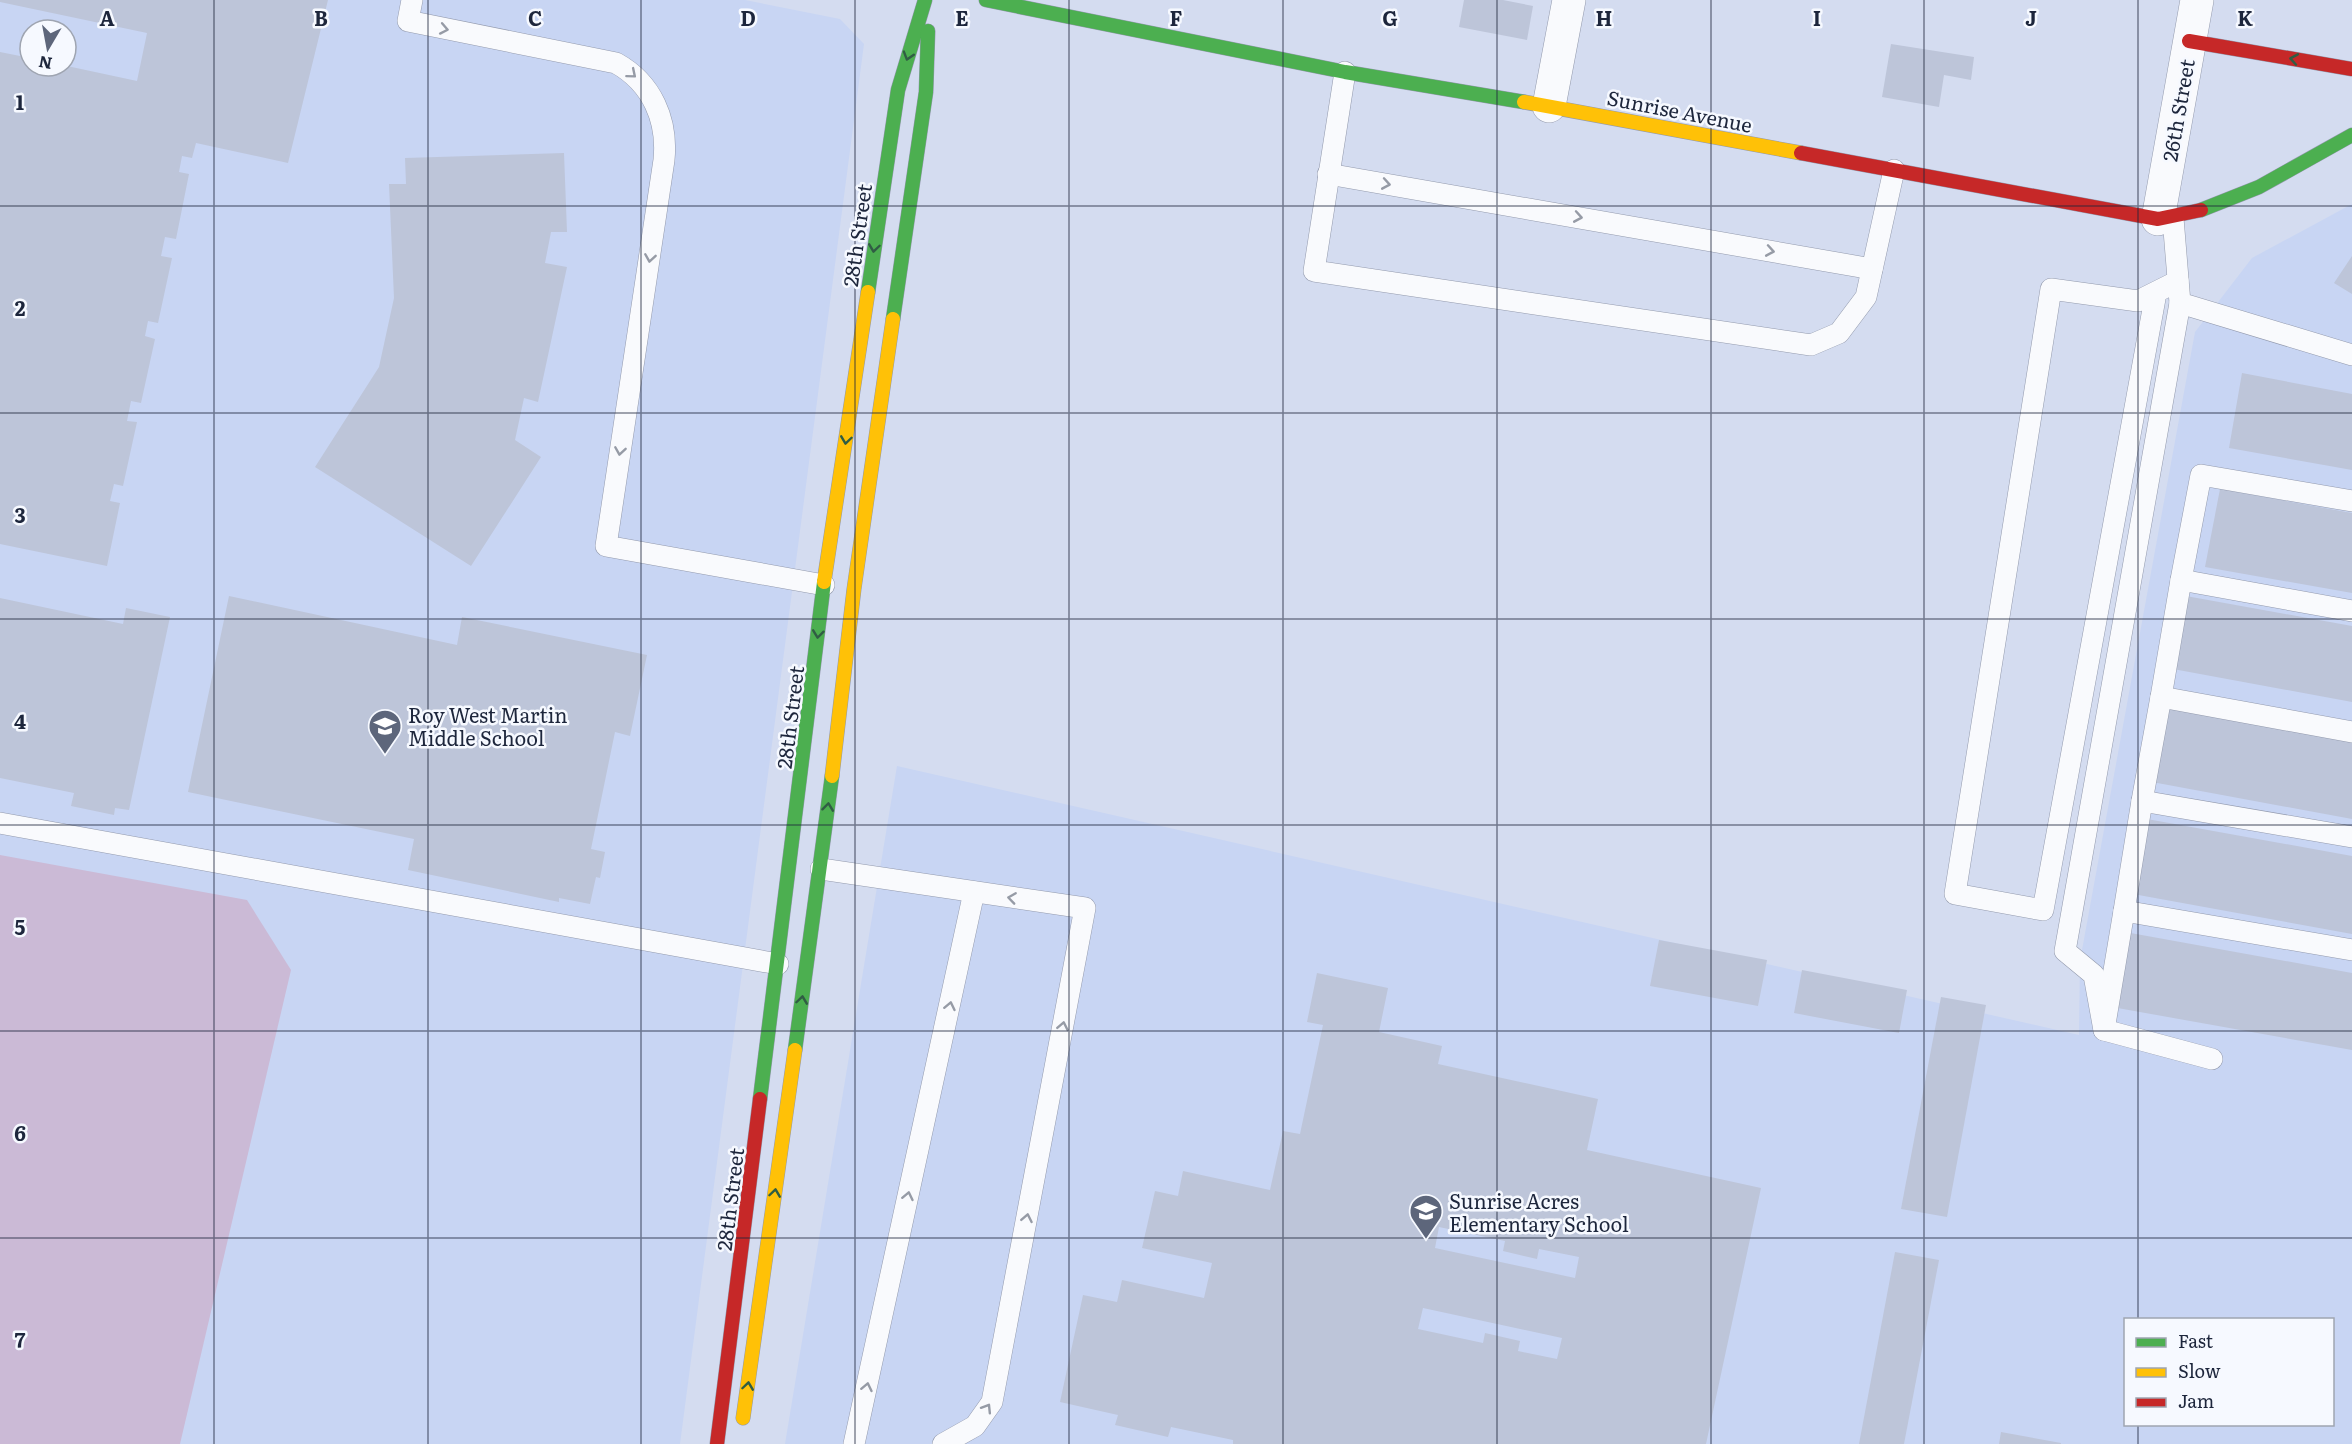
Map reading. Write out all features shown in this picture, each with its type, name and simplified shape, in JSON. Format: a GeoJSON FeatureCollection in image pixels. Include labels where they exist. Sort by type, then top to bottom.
{"type":"FeatureCollection","features":[{"type":"Feature","properties":{"kind":"street","name":"28th Street"},"geometry":{"type":"LineString","coordinates":[[741,1432],[821,869],[839,587],[898,90],[927,0]]}},
{"type":"Feature","properties":{"kind":"street","name":"28th Street"},"geometry":{"type":"LineString","coordinates":[[717,1444],[778,964],[839,587],[926,92],[927,0]]}},
{"type":"Feature","properties":{"kind":"street","name":"Sunrise Avenue"},"geometry":{"type":"LineString","coordinates":[[986,0],[1345,72],[1549,106],[2165,219],[2214,206],[2252,190],[2352,135]]}},
{"type":"Feature","properties":{"kind":"street"},"geometry":{"type":"LineString","coordinates":[[1549,106],[1569,0]]}},
{"type":"Feature","properties":{"kind":"street","name":"26th Street"},"geometry":{"type":"LineString","coordinates":[[2165,219],[2189,41],[2197,0]]}},
{"type":"Feature","properties":{"kind":"street"},"geometry":{"type":"LineString","coordinates":[[2189,41],[2352,69]]}},
{"type":"Feature","properties":{"kind":"lane"},"geometry":{"type":"LineString","coordinates":[[412,0],[408,21],[616,63],[630,71],[645,85],[663,122],[666,142],[664,160],[606,546],[839,587]]}},
{"type":"Feature","properties":{"kind":"lane"},"geometry":{"type":"LineString","coordinates":[[1345,72],[1314,271],[1811,345],[1839,333],[1866,297],[1894,170]]}},
{"type":"Feature","properties":{"kind":"lane"},"geometry":{"type":"LineString","coordinates":[[1328,174],[1872,269]]}},
{"type":"Feature","properties":{"kind":"lane"},"geometry":{"type":"LineString","coordinates":[[2104,1030],[2094,975],[2065,951],[2180,303],[2178,281],[2165,219]]}},
{"type":"Feature","properties":{"kind":"lane"},"geometry":{"type":"LineString","coordinates":[[2156,292],[2043,910],[1955,894],[2051,289],[2138,301],[2156,292],[2178,281]]}},
{"type":"Feature","properties":{"kind":"lane"},"geometry":{"type":"LineString","coordinates":[[2180,303],[2352,356]]}},
{"type":"Feature","properties":{"kind":"lane"},"geometry":{"type":"LineString","coordinates":[[2104,1030],[2142,801],[2201,475],[2352,501]]}},
{"type":"Feature","properties":{"kind":"lane"},"geometry":{"type":"LineString","coordinates":[[2181,580],[2352,611]]}},
{"type":"Feature","properties":{"kind":"lane"},"geometry":{"type":"LineString","coordinates":[[2161,698],[2352,732]]}},
{"type":"Feature","properties":{"kind":"lane"},"geometry":{"type":"LineString","coordinates":[[2142,801],[2352,837]]}},
{"type":"Feature","properties":{"kind":"lane"},"geometry":{"type":"LineString","coordinates":[[0,823],[778,964]]}},
{"type":"Feature","properties":{"kind":"lane"},"geometry":{"type":"LineString","coordinates":[[821,869],[1085,908],[992,1402],[975,1426],[943,1444]]}},
{"type":"Feature","properties":{"kind":"lane"},"geometry":{"type":"LineString","coordinates":[[854,1444],[975,892]]}},
{"type":"Feature","properties":{"kind":"lane"},"geometry":{"type":"LineString","coordinates":[[2124,911],[2352,951]]}},
{"type":"Feature","properties":{"kind":"lane"},"geometry":{"type":"LineString","coordinates":[[2104,1030],[2211,1059]]}},
{"type":"Feature","properties":{"kind":"shaded area","name":"Roy West Martin Middle School"},"geometry":{"type":"Polygon","coordinates":[[[0,0],[745,0],[840,19],[864,44],[680,1444],[0,1444],[0,0]]]}},
{"type":"Feature","properties":{"kind":"shaded area","name":"Sunrise Acres Elementary School"},"geometry":{"type":"Polygon","coordinates":[[[2352,204],[2352,1444],[785,1444],[897,766],[2079,1035],[2080,961],[2195,332],[2252,258],[2352,204]]]}},
{"type":"Feature","properties":{"kind":"shaded area"},"geometry":{"type":"Polygon","coordinates":[[[0,855],[247,900],[291,970],[180,1444],[0,1444],[0,855]]]}},
{"type":"Feature","properties":{"kind":"building"},"geometry":{"type":"Polygon","coordinates":[[[0,0],[328,0],[288,163],[196,143],[192,158],[182,156],[179,172],[189,174],[176,239],[165,237],[161,256],[172,258],[158,323],[148,321],[145,336],[155,339],[141,403],[131,401],[127,421],[137,422],[123,486],[114,484],[110,501],[120,503],[107,566],[0,544],[0,52],[18,56],[18,78],[78,78],[78,68],[137,81],[147,33],[0,2],[0,0]]]}},
{"type":"Feature","properties":{"kind":"building"},"geometry":{"type":"Polygon","coordinates":[[[1464,0],[1503,0],[1533,6],[1527,40],[1459,27],[1464,0]]]}},
{"type":"Feature","properties":{"kind":"building"},"geometry":{"type":"Polygon","coordinates":[[[1891,44],[1974,57],[1971,80],[1944,75],[1939,107],[1882,97],[1891,44]]]}},
{"type":"Feature","properties":{"kind":"building"},"geometry":{"type":"Polygon","coordinates":[[[564,153],[567,232],[551,232],[545,263],[567,267],[538,402],[524,398],[515,440],[541,457],[471,566],[315,467],[379,367],[394,298],[389,184],[406,184],[405,158],[564,153]]]}},
{"type":"Feature","properties":{"kind":"building"},"geometry":{"type":"Polygon","coordinates":[[[2352,256],[2352,294],[2334,283],[2352,256]]]}},
{"type":"Feature","properties":{"kind":"building"},"geometry":{"type":"Polygon","coordinates":[[[2242,373],[2352,394],[2352,470],[2229,448],[2242,373]]]}},
{"type":"Feature","properties":{"kind":"building"},"geometry":{"type":"Polygon","coordinates":[[[2220,489],[2352,513],[2352,593],[2205,567],[2220,489]]]}},
{"type":"Feature","properties":{"kind":"building"},"geometry":{"type":"Polygon","coordinates":[[[229,596],[457,645],[462,617],[647,655],[630,736],[615,732],[591,849],[605,852],[600,878],[596,877],[590,904],[559,898],[559,902],[408,870],[414,839],[188,792],[229,596]]]}},
{"type":"Feature","properties":{"kind":"building"},"geometry":{"type":"Polygon","coordinates":[[[2186,596],[2352,626],[2352,702],[2173,669],[2186,596]]]}},
{"type":"Feature","properties":{"kind":"building"},"geometry":{"type":"Polygon","coordinates":[[[0,598],[123,624],[126,608],[170,617],[129,810],[115,808],[114,815],[71,806],[74,793],[0,778],[0,598]]]}},
{"type":"Feature","properties":{"kind":"building"},"geometry":{"type":"Polygon","coordinates":[[[2166,708],[2352,741],[2352,819],[2152,782],[2166,708]]]}},
{"type":"Feature","properties":{"kind":"building"},"geometry":{"type":"Polygon","coordinates":[[[2147,819],[2352,856],[2352,934],[2133,894],[2147,819]]]}},
{"type":"Feature","properties":{"kind":"building"},"geometry":{"type":"Polygon","coordinates":[[[2125,932],[2352,973],[2352,1050],[2112,1007],[2125,932]]]}},
{"type":"Feature","properties":{"kind":"building"},"geometry":{"type":"Polygon","coordinates":[[[1659,940],[1767,960],[1758,1006],[1650,986],[1659,940]]]}},
{"type":"Feature","properties":{"kind":"building"},"geometry":{"type":"Polygon","coordinates":[[[1802,970],[1907,990],[1899,1033],[1794,1013],[1802,970]]]}},
{"type":"Feature","properties":{"kind":"building"},"geometry":{"type":"Polygon","coordinates":[[[1317,973],[1388,988],[1379,1032],[1442,1046],[1438,1064],[1598,1099],[1587,1150],[1761,1188],[1706,1444],[1233,1444],[1233,1440],[1171,1427],[1168,1437],[1115,1425],[1118,1415],[1060,1402],[1083,1295],[1117,1302],[1122,1280],[1204,1298],[1212,1263],[1142,1248],[1155,1191],[1178,1196],[1183,1171],[1270,1190],[1283,1131],[1300,1134],[1323,1025],[1307,1022],[1317,973]],[[1439,1227],[1435,1248],[1575,1278],[1579,1257],[1539,1249],[1537,1259],[1503,1251],[1505,1241],[1439,1227]],[[1423,1308],[1418,1329],[1483,1343],[1485,1333],[1520,1341],[1518,1351],[1557,1359],[1562,1338],[1423,1308]]]}},
{"type":"Feature","properties":{"kind":"building"},"geometry":{"type":"Polygon","coordinates":[[[1941,997],[1986,1005],[1947,1217],[1901,1209],[1941,997]]]}},
{"type":"Feature","properties":{"kind":"building"},"geometry":{"type":"Polygon","coordinates":[[[1895,1252],[1939,1260],[1904,1444],[1859,1444],[1895,1252]]]}},
{"type":"Feature","properties":{"kind":"building"},"geometry":{"type":"Polygon","coordinates":[[[2001,1432],[2061,1443],[2061,1444],[1999,1444],[2001,1432]]]}},
{"type":"Feature","properties":{"kind":"traffic: fast"},"geometry":{"type":"LineString","coordinates":[[868,292],[898,90],[925,0]]}},
{"type":"Feature","properties":{"kind":"traffic: fast"},"geometry":{"type":"LineString","coordinates":[[986,0],[1345,72],[1524,102]]}},
{"type":"Feature","properties":{"kind":"traffic: fast"},"geometry":{"type":"LineString","coordinates":[[893,319],[926,92],[928,31]]}},
{"type":"Feature","properties":{"kind":"traffic: fast"},"geometry":{"type":"LineString","coordinates":[[2201,210],[2259,187],[2352,135]]}},
{"type":"Feature","properties":{"kind":"traffic: fast"},"geometry":{"type":"LineString","coordinates":[[760,1099],[824,582]]}},
{"type":"Feature","properties":{"kind":"traffic: fast"},"geometry":{"type":"LineString","coordinates":[[795,1050],[832,776]]}},
{"type":"Feature","properties":{"kind":"traffic: slow"},"geometry":{"type":"LineString","coordinates":[[1524,102],[1801,153]]}},
{"type":"Feature","properties":{"kind":"traffic: slow"},"geometry":{"type":"LineString","coordinates":[[824,582],[868,292]]}},
{"type":"Feature","properties":{"kind":"traffic: slow"},"geometry":{"type":"LineString","coordinates":[[832,776],[854,589],[893,319]]}},
{"type":"Feature","properties":{"kind":"traffic: slow"},"geometry":{"type":"LineString","coordinates":[[743,1418],[795,1050]]}},
{"type":"Feature","properties":{"kind":"traffic: jam"},"geometry":{"type":"LineString","coordinates":[[2189,41],[2352,69]]}},
{"type":"Feature","properties":{"kind":"traffic: jam"},"geometry":{"type":"LineString","coordinates":[[1801,153],[2158,219],[2201,210]]}},
{"type":"Feature","properties":{"kind":"traffic: jam"},"geometry":{"type":"LineString","coordinates":[[717,1444],[760,1099]]}},
{"type":"Feature","properties":{"kind":"place","name":"Roy West Martin Middle School"},"geometry":{"type":"Point","coordinates":[385,755]}},
{"type":"Feature","properties":{"kind":"place","name":"Sunrise Acres Elementary School"},"geometry":{"type":"Point","coordinates":[1426,1240]}}]}
